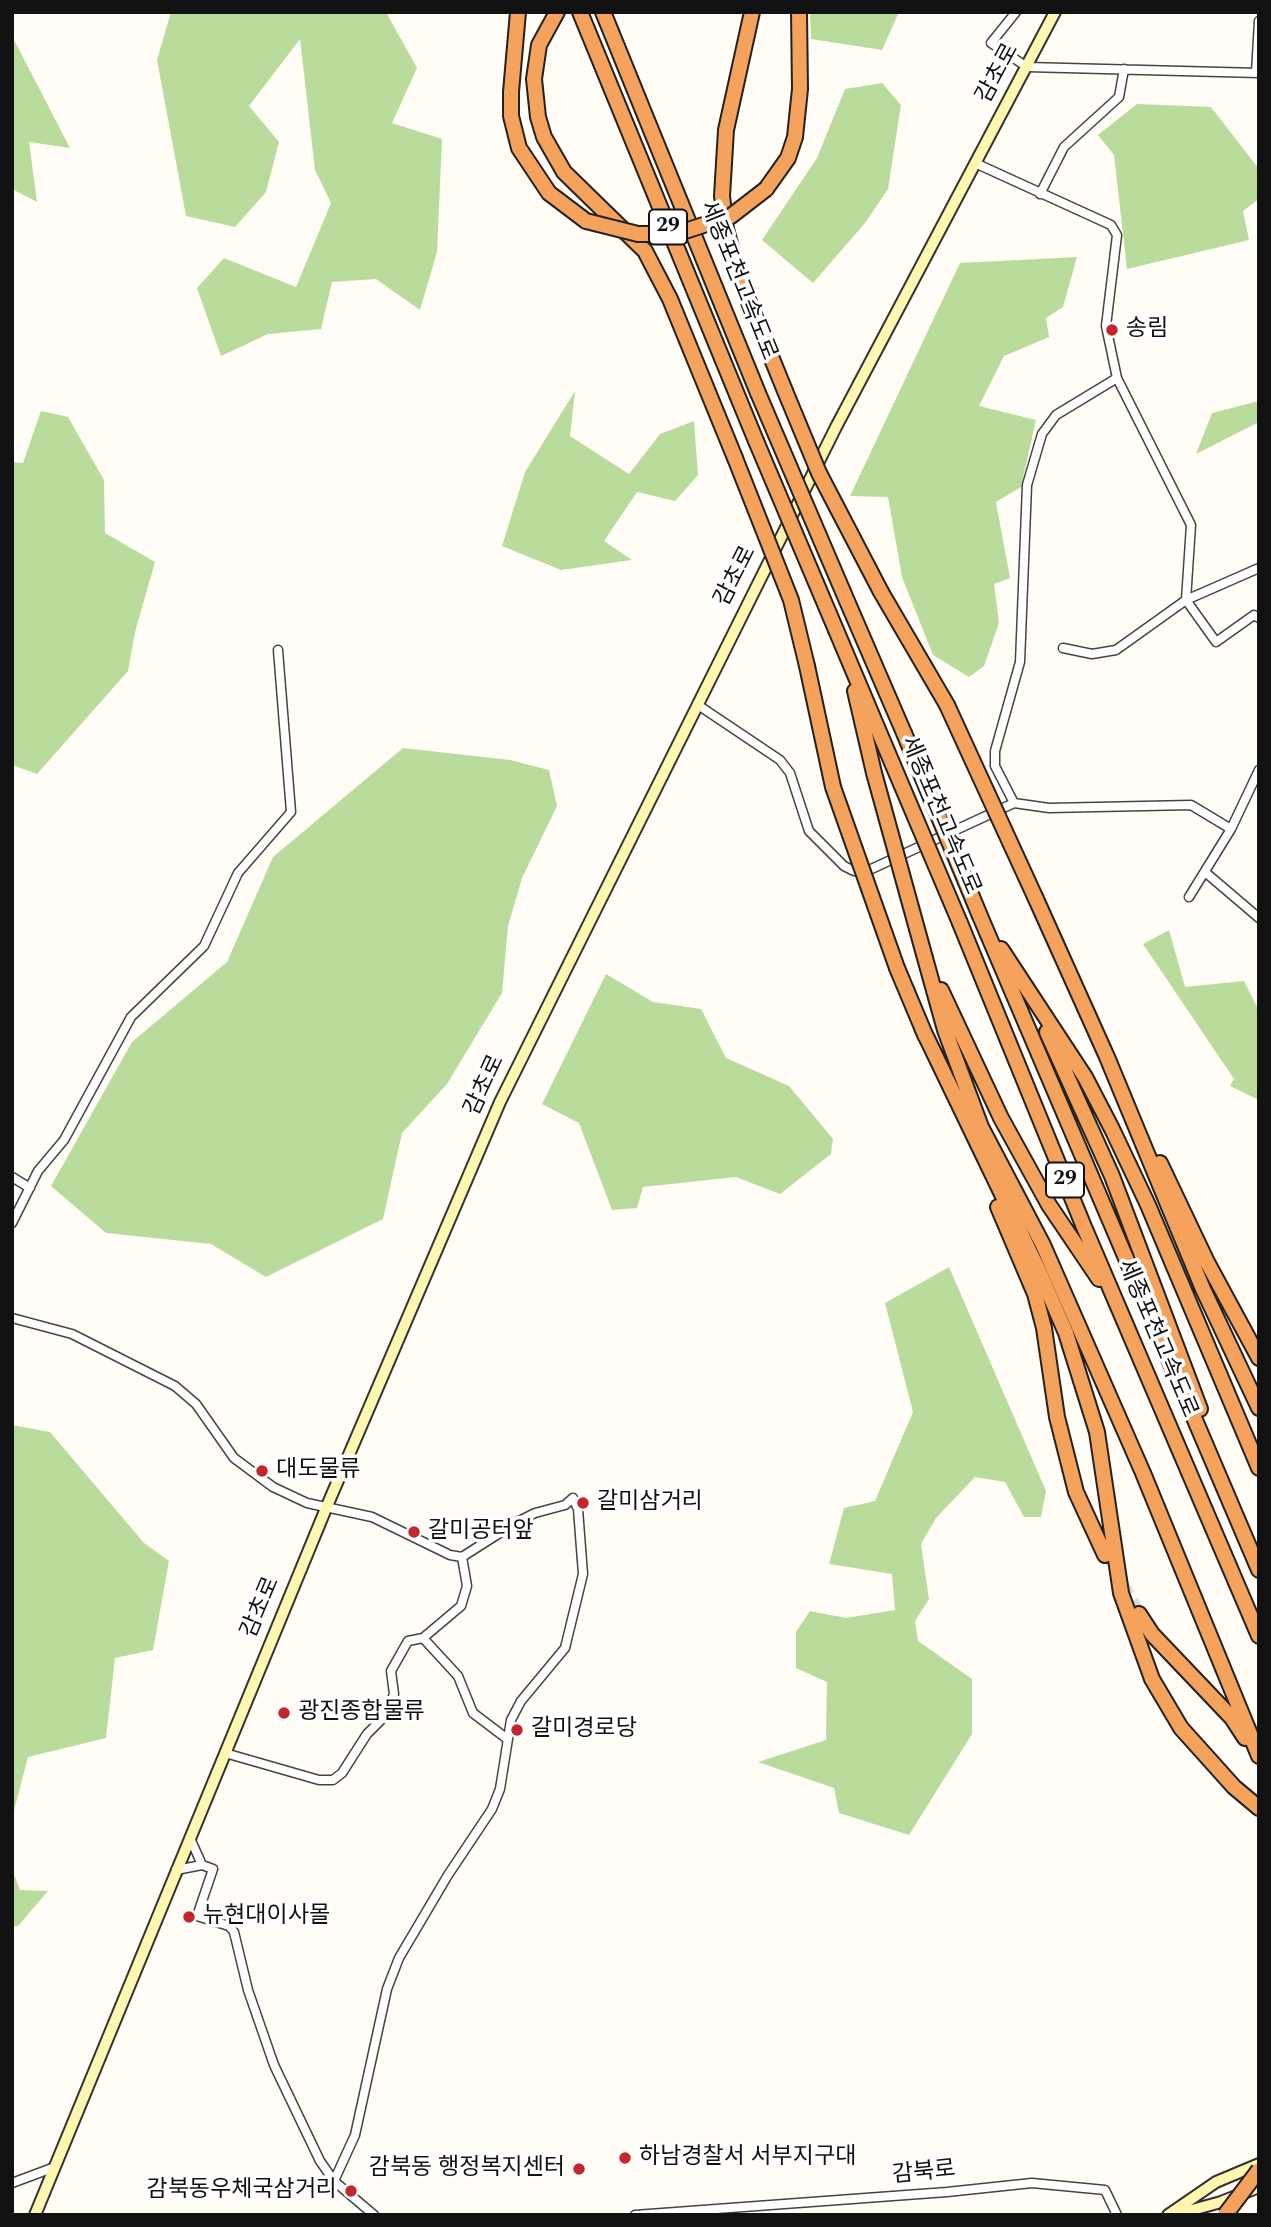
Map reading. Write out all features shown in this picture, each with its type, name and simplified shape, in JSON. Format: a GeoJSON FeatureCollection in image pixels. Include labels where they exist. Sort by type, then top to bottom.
{"type":"FeatureCollection","features":[{"type":"Feature","properties":{"kind":"highway"},"geometry":{"type":"LineString","coordinates":[[518,12],[511,116],[519,148],[549,193],[586,221],[638,234],[676,234],[732,216],[766,189],[788,158],[796,137],[800,89],[799,12]]}},
{"type":"Feature","properties":{"kind":"highway"},"geometry":{"type":"LineString","coordinates":[[557,12],[545,31],[534,79],[538,117],[544,137],[564,172],[645,251],[670,299],[735,458],[791,600],[833,786],[897,968],[1035,1294],[1044,1328],[1066,1458],[1076,1492],[1105,1555]]}},
{"type":"Feature","properties":{"kind":"highway","name":"세종포천고속도로"},"geometry":{"type":"LineString","coordinates":[[580,12],[1117,1306],[1259,1636]]}},
{"type":"Feature","properties":{"kind":"highway","name":"세종포천고속도로"},"geometry":{"type":"LineString","coordinates":[[603,12],[758,393],[1259,1570]]}},
{"type":"Feature","properties":{"kind":"highway"},"geometry":{"type":"LineString","coordinates":[[752,12],[726,130],[722,196],[726,229],[740,280],[819,473],[881,592],[947,705],[1037,898],[1107,1057],[1203,1289],[1259,1408]]}},
{"type":"Feature","properties":{"kind":"highway"},"geometry":{"type":"LineString","coordinates":[[846,652],[874,774],[945,1030],[981,1127],[1049,1258],[1143,1472],[1259,1757]]}},
{"type":"Feature","properties":{"kind":"highway"},"geometry":{"type":"LineString","coordinates":[[1037,898],[1078,978],[1179,1206],[1259,1358]]}},
{"type":"Feature","properties":{"kind":"highway"},"geometry":{"type":"LineString","coordinates":[[979,916],[1085,1077],[1112,1129],[1148,1205],[1259,1468]]}},
{"type":"Feature","properties":{"kind":"highway"},"geometry":{"type":"LineString","coordinates":[[925,958],[1001,1118],[1049,1205],[1117,1306]]}},
{"type":"Feature","properties":{"kind":"highway"},"geometry":{"type":"LineString","coordinates":[[1028,989],[1112,1176],[1191,1383],[1240,1526]]}},
{"type":"Feature","properties":{"kind":"highway"},"geometry":{"type":"LineString","coordinates":[[922,1028],[1034,1259],[1066,1333],[1097,1432],[1121,1593],[1152,1679],[1181,1728],[1234,1787],[1259,1808]]}},
{"type":"Feature","properties":{"kind":"highway"},"geometry":{"type":"LineString","coordinates":[[1139,1614],[1171,1655],[1232,1718],[1259,1757]]}},
{"type":"Feature","properties":{"kind":"highway"},"geometry":{"type":"LineString","coordinates":[[1225,2215],[1259,2169]]}},
{"type":"Feature","properties":{"kind":"main road","name":"감초로"},"geometry":{"type":"LineString","coordinates":[[35,2215],[327,1506],[500,1102],[836,427],[1055,12]]}},
{"type":"Feature","properties":{"kind":"main road"},"geometry":{"type":"LineString","coordinates":[[1168,2215],[1216,2182],[1259,2164]]}},
{"type":"Feature","properties":{"kind":"main road"},"geometry":{"type":"LineString","coordinates":[[1174,2215],[1221,2202],[1259,2187]]}},
{"type":"Feature","properties":{"kind":"street"},"geometry":{"type":"LineString","coordinates":[[1016,12],[991,43],[1027,67],[1257,73],[1259,21]]}},
{"type":"Feature","properties":{"kind":"street"},"geometry":{"type":"LineString","coordinates":[[1040,194],[1064,147],[1119,97],[1124,69]]}},
{"type":"Feature","properties":{"kind":"street"},"geometry":{"type":"LineString","coordinates":[[975,163],[1115,228],[1106,326],[1117,378],[1191,525],[1186,600],[1216,642],[1254,615],[1259,618]]}},
{"type":"Feature","properties":{"kind":"street"},"geometry":{"type":"LineString","coordinates":[[1014,803],[995,766],[995,751],[1020,662],[1025,511],[1034,455],[1042,434],[1056,415],[1117,378]]}},
{"type":"Feature","properties":{"kind":"street"},"geometry":{"type":"LineString","coordinates":[[1063,648],[1092,654],[1115,650],[1186,600],[1259,568]]}},
{"type":"Feature","properties":{"kind":"street"},"geometry":{"type":"LineString","coordinates":[[12,1223],[37,1171],[64,1140],[131,1017],[204,946],[238,873],[292,812],[278,650]]}},
{"type":"Feature","properties":{"kind":"street"},"geometry":{"type":"LineString","coordinates":[[698,705],[780,760],[790,773],[810,831],[844,866],[854,871],[867,871],[1014,803],[1049,808],[1192,805],[1231,829]]}},
{"type":"Feature","properties":{"kind":"street"},"geometry":{"type":"LineString","coordinates":[[1189,897],[1231,829],[1259,770]]}},
{"type":"Feature","properties":{"kind":"street"},"geometry":{"type":"LineString","coordinates":[[1205,872],[1259,918]]}},
{"type":"Feature","properties":{"kind":"street"},"geometry":{"type":"LineString","coordinates":[[12,1177],[30,1188]]}},
{"type":"Feature","properties":{"kind":"street"},"geometry":{"type":"LineString","coordinates":[[12,1318],[72,1334],[175,1386],[196,1404],[234,1458],[273,1487],[307,1503],[372,1517],[436,1549],[462,1557],[535,1513],[565,1505],[573,1498],[578,1509],[583,1574],[567,1641],[558,1660],[521,1700],[506,1738],[500,1789],[492,1809],[448,1875],[399,1958],[387,1989],[355,2134],[334,2181]]}},
{"type":"Feature","properties":{"kind":"street"},"geometry":{"type":"LineString","coordinates":[[225,1752],[319,1780],[333,1780],[342,1773],[367,1734],[386,1715],[394,1694],[391,1671],[408,1641],[423,1638],[461,1606],[467,1586],[462,1557]]}},
{"type":"Feature","properties":{"kind":"street"},"geometry":{"type":"LineString","coordinates":[[423,1638],[458,1676],[473,1713],[506,1738]]}},
{"type":"Feature","properties":{"kind":"street"},"geometry":{"type":"LineString","coordinates":[[189,1838],[202,1865]]}},
{"type":"Feature","properties":{"kind":"street"},"geometry":{"type":"LineString","coordinates":[[176,1870],[202,1865],[214,1869],[197,1916],[229,1927],[233,1932],[274,2065],[320,2161],[334,2181],[374,2215]]}},
{"type":"Feature","properties":{"kind":"street"},"geometry":{"type":"LineString","coordinates":[[12,2183],[55,2167]]}},
{"type":"Feature","properties":{"kind":"street","name":"감북로"},"geometry":{"type":"LineString","coordinates":[[635,2215],[947,2192],[1032,2183],[1105,2190],[1117,2215]]}},
{"type":"Feature","properties":{"kind":"green space"},"geometry":{"type":"Polygon","coordinates":[[[171,12],[386,12],[417,68],[392,123],[442,139],[437,252],[420,310],[376,279],[332,282],[321,329],[268,334],[221,356],[197,288],[224,258],[296,287],[331,203],[315,170],[300,39],[249,106],[279,142],[266,192],[235,227],[186,216],[157,60],[171,12]]]}},
{"type":"Feature","properties":{"kind":"green space"},"geometry":{"type":"Polygon","coordinates":[[[810,12],[899,12],[882,50],[811,39],[810,12]]]}},
{"type":"Feature","properties":{"kind":"green space"},"geometry":{"type":"Polygon","coordinates":[[[12,36],[70,148],[29,142],[37,202],[12,189],[12,36]]]}},
{"type":"Feature","properties":{"kind":"green space"},"geometry":{"type":"Polygon","coordinates":[[[882,83],[901,105],[888,189],[865,223],[813,283],[762,240],[817,158],[845,89],[882,83]]]}},
{"type":"Feature","properties":{"kind":"green space"},"geometry":{"type":"Polygon","coordinates":[[[1137,104],[1211,107],[1259,169],[1259,199],[1243,211],[1249,240],[1127,269],[1114,155],[1098,135],[1137,104]]]}},
{"type":"Feature","properties":{"kind":"green space"},"geometry":{"type":"Polygon","coordinates":[[[1077,257],[1063,307],[1046,318],[1049,337],[1004,356],[979,406],[1036,420],[1021,487],[996,502],[1010,578],[994,584],[999,623],[984,666],[969,677],[933,655],[902,577],[888,497],[850,496],[960,263],[1077,257]]]}},
{"type":"Feature","properties":{"kind":"green space"},"geometry":{"type":"Polygon","coordinates":[[[575,391],[570,436],[629,474],[660,434],[694,421],[698,475],[675,501],[637,492],[604,541],[632,560],[561,570],[502,546],[525,472],[575,391]]]}},
{"type":"Feature","properties":{"kind":"green space"},"geometry":{"type":"Polygon","coordinates":[[[1259,401],[1259,426],[1257,423],[1196,454],[1212,413],[1259,401]]]}},
{"type":"Feature","properties":{"kind":"green space"},"geometry":{"type":"Polygon","coordinates":[[[41,411],[68,417],[104,480],[105,533],[155,562],[135,632],[128,671],[37,774],[12,765],[12,462],[23,463],[41,411]]]}},
{"type":"Feature","properties":{"kind":"green space"},"geometry":{"type":"Polygon","coordinates":[[[403,748],[510,760],[549,770],[557,806],[522,878],[508,926],[502,993],[447,1084],[402,1133],[383,1219],[266,1277],[211,1244],[106,1233],[51,1186],[132,1042],[227,962],[273,857],[403,748]]]}},
{"type":"Feature","properties":{"kind":"green space"},"geometry":{"type":"Polygon","coordinates":[[[1169,930],[1185,987],[1244,981],[1259,1011],[1259,1100],[1230,1086],[1234,1079],[1143,944],[1169,930]]]}},
{"type":"Feature","properties":{"kind":"green space"},"geometry":{"type":"Polygon","coordinates":[[[606,974],[653,1002],[701,1009],[726,1058],[789,1086],[833,1139],[831,1154],[780,1194],[736,1177],[643,1187],[637,1208],[612,1210],[579,1123],[542,1104],[606,974]]]}},
{"type":"Feature","properties":{"kind":"green space"},"geometry":{"type":"Polygon","coordinates":[[[949,1267],[1046,1491],[1041,1517],[1024,1517],[1005,1482],[975,1477],[936,1518],[921,1544],[929,1599],[915,1621],[918,1641],[972,1679],[972,1734],[909,1835],[839,1813],[834,1788],[758,1762],[826,1740],[827,1682],[796,1668],[796,1632],[810,1611],[846,1618],[895,1610],[892,1574],[829,1564],[844,1508],[875,1501],[913,1412],[885,1303],[949,1267]]]}},
{"type":"Feature","properties":{"kind":"green space"},"geometry":{"type":"Polygon","coordinates":[[[12,1425],[50,1432],[144,1543],[169,1561],[153,1650],[115,1658],[106,1738],[28,1757],[12,1818],[12,1425]]]}},
{"type":"Feature","properties":{"kind":"green space"},"geometry":{"type":"Polygon","coordinates":[[[12,1869],[20,1890],[48,1891],[18,1926],[12,1927],[12,1869]]]}},
{"type":"Feature","properties":{"kind":"tunnel"},"geometry":{"type":"LineString","coordinates":[[1121,1583],[1139,1614]]}},
{"type":"Feature","properties":{"kind":"place","name":"송림"},"geometry":{"type":"Point","coordinates":[1112,330]}},
{"type":"Feature","properties":{"kind":"place","name":"대도물류"},"geometry":{"type":"Point","coordinates":[262,1471]}},
{"type":"Feature","properties":{"kind":"place","name":"갈미삼거리"},"geometry":{"type":"Point","coordinates":[583,1503]}},
{"type":"Feature","properties":{"kind":"place","name":"갈미공터앞"},"geometry":{"type":"Point","coordinates":[414,1532]}},
{"type":"Feature","properties":{"kind":"place","name":"광진종합물류"},"geometry":{"type":"Point","coordinates":[284,1713]}},
{"type":"Feature","properties":{"kind":"place","name":"갈미경로당"},"geometry":{"type":"Point","coordinates":[517,1730]}},
{"type":"Feature","properties":{"kind":"place","name":"뉴현대이사몰"},"geometry":{"type":"Point","coordinates":[189,1917]}},
{"type":"Feature","properties":{"kind":"place","name":"하남경찰서 서부지구대"},"geometry":{"type":"Point","coordinates":[625,2158]}},
{"type":"Feature","properties":{"kind":"place","name":"감북동 행정복지센터"},"geometry":{"type":"Point","coordinates":[579,2169]}},
{"type":"Feature","properties":{"kind":"place","name":"감북동우체국삼거리"},"geometry":{"type":"Point","coordinates":[351,2191]}}]}
